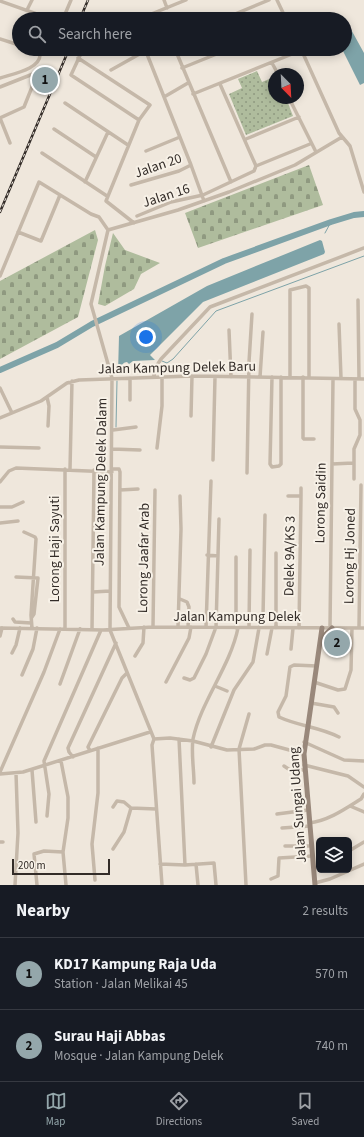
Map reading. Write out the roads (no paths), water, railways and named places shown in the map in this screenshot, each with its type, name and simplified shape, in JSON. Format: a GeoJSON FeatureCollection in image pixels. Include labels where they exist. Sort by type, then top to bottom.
{"type":"FeatureCollection","features":[{"type":"Feature","properties":{"kind":"street"},"geometry":{"type":"LineString","coordinates":[[27,10],[32,0]]}},
{"type":"Feature","properties":{"kind":"street"},"geometry":{"type":"LineString","coordinates":[[67,12],[72,0]]}},
{"type":"Feature","properties":{"kind":"street"},"geometry":{"type":"LineString","coordinates":[[164,0],[167,8]]}},
{"type":"Feature","properties":{"kind":"street"},"geometry":{"type":"LineString","coordinates":[[159,11],[186,0]]}},
{"type":"Feature","properties":{"kind":"street"},"geometry":{"type":"LineString","coordinates":[[240,12],[269,0]]}},
{"type":"Feature","properties":{"kind":"street"},"geometry":{"type":"LineString","coordinates":[[277,0],[283,12]]}},
{"type":"Feature","properties":{"kind":"street"},"geometry":{"type":"LineString","coordinates":[[0,1],[32,12]]}},
{"type":"Feature","properties":{"kind":"street"},"geometry":{"type":"LineString","coordinates":[[0,39],[12,43]]}},
{"type":"Feature","properties":{"kind":"street"},"geometry":{"type":"LineString","coordinates":[[0,78],[33,66],[39,61],[41,56]]}},
{"type":"Feature","properties":{"kind":"street"},"geometry":{"type":"LineString","coordinates":[[111,70],[135,56]]}},
{"type":"Feature","properties":{"kind":"street"},"geometry":{"type":"LineString","coordinates":[[147,56],[203,195],[204,201]]}},
{"type":"Feature","properties":{"kind":"street"},"geometry":{"type":"LineString","coordinates":[[177,56],[231,182]]}},
{"type":"Feature","properties":{"kind":"street"},"geometry":{"type":"LineString","coordinates":[[182,68],[211,56]]}},
{"type":"Feature","properties":{"kind":"street"},"geometry":{"type":"LineString","coordinates":[[193,94],[288,56]]}},
{"type":"Feature","properties":{"kind":"street"},"geometry":{"type":"LineString","coordinates":[[304,56],[342,137],[347,140],[350,146],[364,192]]}},
{"type":"Feature","properties":{"kind":"street"},"geometry":{"type":"LineString","coordinates":[[134,223],[107,202],[107,196],[128,145],[140,120],[150,105],[78,58],[71,75],[140,120]]}},
{"type":"Feature","properties":{"kind":"street"},"geometry":{"type":"LineString","coordinates":[[272,63],[275,68]]}},
{"type":"Feature","properties":{"kind":"street"},"geometry":{"type":"LineString","coordinates":[[0,87],[38,72],[24,107],[0,118],[10,143]]}},
{"type":"Feature","properties":{"kind":"street"},"geometry":{"type":"LineString","coordinates":[[164,97],[188,84]]}},
{"type":"Feature","properties":{"kind":"street"},"geometry":{"type":"LineString","coordinates":[[220,84],[246,139],[256,166]]}},
{"type":"Feature","properties":{"kind":"street"},"geometry":{"type":"LineString","coordinates":[[65,103],[128,145]]}},
{"type":"Feature","properties":{"kind":"street"},"geometry":{"type":"LineString","coordinates":[[292,104],[310,144],[316,152]]}},
{"type":"Feature","properties":{"kind":"street"},"geometry":{"type":"LineString","coordinates":[[246,139],[299,117]]}},
{"type":"Feature","properties":{"kind":"street"},"geometry":{"type":"LineString","coordinates":[[54,129],[96,157]]}},
{"type":"Feature","properties":{"kind":"street"},"geometry":{"type":"LineString","coordinates":[[85,182],[108,132]]}},
{"type":"Feature","properties":{"kind":"street"},"geometry":{"type":"LineString","coordinates":[[146,151],[180,137]]}},
{"type":"Feature","properties":{"kind":"street"},"geometry":{"type":"LineString","coordinates":[[0,276],[39,182],[91,214],[99,217],[108,230],[204,201],[295,165],[342,137]]}},
{"type":"Feature","properties":{"kind":"street","name":"Jalan 16"},"geometry":{"type":"LineString","coordinates":[[137,216],[171,202],[203,195],[254,171],[256,166],[310,144]]}},
{"type":"Feature","properties":{"kind":"street"},"geometry":{"type":"LineString","coordinates":[[42,153],[107,196]]}},
{"type":"Feature","properties":{"kind":"street","name":"Jalan 20"},"geometry":{"type":"LineString","coordinates":[[131,185],[179,171],[191,165]]}},
{"type":"Feature","properties":{"kind":"street"},"geometry":{"type":"LineString","coordinates":[[18,232],[41,241],[60,195]]}},
{"type":"Feature","properties":{"kind":"street","name":"Jalan Kampung Delek Dalam"},"geometry":{"type":"LineString","coordinates":[[108,230],[91,304],[112,378],[117,430],[112,449],[113,470],[110,630],[154,739]]}},
{"type":"Feature","properties":{"kind":"street"},"geometry":{"type":"LineString","coordinates":[[154,377],[154,370],[161,359],[210,307],[364,248]]}},
{"type":"Feature","properties":{"kind":"street"},"geometry":{"type":"LineString","coordinates":[[290,377],[290,290],[306,286],[309,288],[309,378]]}},
{"type":"Feature","properties":{"kind":"street"},"geometry":{"type":"LineString","coordinates":[[354,479],[354,449],[360,435],[360,420],[355,409],[358,300]]}},
{"type":"Feature","properties":{"kind":"street"},"geometry":{"type":"LineString","coordinates":[[247,473],[252,314]]}},
{"type":"Feature","properties":{"kind":"street"},"geometry":{"type":"LineString","coordinates":[[339,324],[341,378]]}},
{"type":"Feature","properties":{"kind":"street"},"geometry":{"type":"LineString","coordinates":[[229,330],[231,377]]}},
{"type":"Feature","properties":{"kind":"street"},"geometry":{"type":"LineString","coordinates":[[260,377],[263,332]]}},
{"type":"Feature","properties":{"kind":"street"},"geometry":{"type":"LineString","coordinates":[[191,416],[192,376]]}},
{"type":"Feature","properties":{"kind":"street","name":"Jalan Kampung Delek Baru"},"geometry":{"type":"LineString","coordinates":[[0,418],[47,397],[72,381],[112,378],[192,376],[364,379]]}},
{"type":"Feature","properties":{"kind":"street"},"geometry":{"type":"LineString","coordinates":[[157,448],[162,406],[162,377]]}},
{"type":"Feature","properties":{"kind":"street"},"geometry":{"type":"LineString","coordinates":[[214,460],[215,377]]}},
{"type":"Feature","properties":{"kind":"street"},"geometry":{"type":"LineString","coordinates":[[272,377],[270,464],[272,467],[279,466],[281,464],[281,377]]}},
{"type":"Feature","properties":{"kind":"street"},"geometry":{"type":"LineString","coordinates":[[130,378],[130,400]]}},
{"type":"Feature","properties":{"kind":"street"},"geometry":{"type":"LineString","coordinates":[[302,378],[303,438],[314,439]]}},
{"type":"Feature","properties":{"kind":"street","name":"Lorong Saidin"},"geometry":{"type":"LineString","coordinates":[[331,628],[333,379]]}},
{"type":"Feature","properties":{"kind":"street"},"geometry":{"type":"LineString","coordinates":[[70,469],[72,381]]}},
{"type":"Feature","properties":{"kind":"street"},"geometry":{"type":"LineString","coordinates":[[0,388],[1,394],[12,413]]}},
{"type":"Feature","properties":{"kind":"street"},"geometry":{"type":"LineString","coordinates":[[47,397],[49,406],[48,426]]}},
{"type":"Feature","properties":{"kind":"street"},"geometry":{"type":"LineString","coordinates":[[117,430],[136,427]]}},
{"type":"Feature","properties":{"kind":"street"},"geometry":{"type":"LineString","coordinates":[[0,447],[39,448]]}},
{"type":"Feature","properties":{"kind":"street"},"geometry":{"type":"LineString","coordinates":[[112,449],[129,448],[140,450]]}},
{"type":"Feature","properties":{"kind":"street"},"geometry":{"type":"LineString","coordinates":[[332,464],[353,463]]}},
{"type":"Feature","properties":{"kind":"street"},"geometry":{"type":"LineString","coordinates":[[0,482],[9,471],[16,468],[94,470],[119,469],[119,607],[129,628]]}},
{"type":"Feature","properties":{"kind":"street","name":"Lorong Haji Sayuti"},"geometry":{"type":"LineString","coordinates":[[65,469],[65,629]]}},
{"type":"Feature","properties":{"kind":"street"},"geometry":{"type":"LineString","coordinates":[[92,630],[94,470]]}},
{"type":"Feature","properties":{"kind":"street"},"geometry":{"type":"LineString","coordinates":[[206,627],[211,481]]}},
{"type":"Feature","properties":{"kind":"street","name":"Lorong Hj Joned"},"geometry":{"type":"LineString","coordinates":[[359,628],[361,484]]}},
{"type":"Feature","properties":{"kind":"street"},"geometry":{"type":"LineString","coordinates":[[301,488],[301,496]]}},
{"type":"Feature","properties":{"kind":"street"},"geometry":{"type":"LineString","coordinates":[[120,490],[138,489]]}},
{"type":"Feature","properties":{"kind":"street","name":"Lorong Jaafar Arab"},"geometry":{"type":"LineString","coordinates":[[153,627],[155,490]]}},
{"type":"Feature","properties":{"kind":"street"},"geometry":{"type":"LineString","coordinates":[[178,627],[178,606],[180,600],[180,496]]}},
{"type":"Feature","properties":{"kind":"street","name":"Delek 9A/KS 3"},"geometry":{"type":"LineString","coordinates":[[288,496],[301,496],[298,628]]}},
{"type":"Feature","properties":{"kind":"street"},"geometry":{"type":"LineString","coordinates":[[0,507],[12,507],[23,502]]}},
{"type":"Feature","properties":{"kind":"street"},"geometry":{"type":"LineString","coordinates":[[211,747],[234,690],[253,662],[264,608],[265,515]]}},
{"type":"Feature","properties":{"kind":"street"},"geometry":{"type":"LineString","coordinates":[[184,678],[190,680],[194,678],[206,654],[216,627],[219,519]]}},
{"type":"Feature","properties":{"kind":"street"},"geometry":{"type":"LineString","coordinates":[[0,523],[18,521]]}},
{"type":"Feature","properties":{"kind":"street"},"geometry":{"type":"LineString","coordinates":[[24,532],[35,537],[36,539],[33,616],[31,623],[32,628]]}},
{"type":"Feature","properties":{"kind":"street"},"geometry":{"type":"LineString","coordinates":[[249,627],[250,550]]}},
{"type":"Feature","properties":{"kind":"street"},"geometry":{"type":"LineString","coordinates":[[276,553],[276,628]]}},
{"type":"Feature","properties":{"kind":"street"},"geometry":{"type":"LineString","coordinates":[[208,555],[218,556]]}},
{"type":"Feature","properties":{"kind":"street"},"geometry":{"type":"LineString","coordinates":[[194,782],[193,741],[196,728],[227,663],[237,628],[236,557]]}},
{"type":"Feature","properties":{"kind":"street"},"geometry":{"type":"LineString","coordinates":[[16,577],[35,578]]}},
{"type":"Feature","properties":{"kind":"street"},"geometry":{"type":"LineString","coordinates":[[93,592],[110,591]]}},
{"type":"Feature","properties":{"kind":"street"},"geometry":{"type":"LineString","coordinates":[[166,682],[189,638],[189,607],[187,602],[180,600]]}},
{"type":"Feature","properties":{"kind":"street"},"geometry":{"type":"LineString","coordinates":[[13,619],[15,622],[31,623]]}},
{"type":"Feature","properties":{"kind":"street"},"geometry":{"type":"LineString","coordinates":[[140,627],[140,633],[144,633]]}},
{"type":"Feature","properties":{"kind":"street","name":"Jalan Kampung Delek"},"geometry":{"type":"LineString","coordinates":[[1,628],[110,630],[140,627],[364,628]]}},
{"type":"Feature","properties":{"kind":"street"},"geometry":{"type":"LineString","coordinates":[[135,656],[143,643],[144,627]]}},
{"type":"Feature","properties":{"kind":"street"},"geometry":{"type":"LineString","coordinates":[[0,636],[1,628]]}},
{"type":"Feature","properties":{"kind":"street"},"geometry":{"type":"LineString","coordinates":[[12,653],[16,645],[20,628]]}},
{"type":"Feature","properties":{"kind":"street"},"geometry":{"type":"LineString","coordinates":[[22,676],[33,649],[37,628]]}},
{"type":"Feature","properties":{"kind":"street"},"geometry":{"type":"LineString","coordinates":[[267,654],[272,628]]}},
{"type":"Feature","properties":{"kind":"street"},"geometry":{"type":"LineString","coordinates":[[292,649],[293,628]]}},
{"type":"Feature","properties":{"kind":"street","name":"Jalan Sungai Udang"},"geometry":{"type":"LineString","coordinates":[[315,884],[315,862],[312,856],[311,846],[304,742],[322,628]]}},
{"type":"Feature","properties":{"kind":"street"},"geometry":{"type":"LineString","coordinates":[[321,638],[331,628]]}},
{"type":"Feature","properties":{"kind":"street"},"geometry":{"type":"LineString","coordinates":[[314,682],[342,691],[347,686],[351,670],[352,628]]}},
{"type":"Feature","properties":{"kind":"street"},"geometry":{"type":"LineString","coordinates":[[60,629],[46,666],[0,773],[16,774],[32,770],[150,732]]}},
{"type":"Feature","properties":{"kind":"street"},"geometry":{"type":"LineString","coordinates":[[60,684],[80,629]]}},
{"type":"Feature","properties":{"kind":"street"},"geometry":{"type":"LineString","coordinates":[[47,816],[49,794],[44,761],[101,630]]}},
{"type":"Feature","properties":{"kind":"street"},"geometry":{"type":"LineString","coordinates":[[73,757],[68,748],[116,643]]}},
{"type":"Feature","properties":{"kind":"street"},"geometry":{"type":"LineString","coordinates":[[316,666],[294,665],[290,667],[286,696],[278,712],[279,717],[290,722],[307,725],[339,737]]}},
{"type":"Feature","properties":{"kind":"street"},"geometry":{"type":"LineString","coordinates":[[90,751],[88,747],[122,678],[127,673]]}},
{"type":"Feature","properties":{"kind":"street"},"geometry":{"type":"LineString","coordinates":[[215,686],[227,691]]}},
{"type":"Feature","properties":{"kind":"street"},"geometry":{"type":"LineString","coordinates":[[311,703],[334,707],[338,713]]}},
{"type":"Feature","properties":{"kind":"street"},"geometry":{"type":"LineString","coordinates":[[246,885],[239,749],[249,714]]}},
{"type":"Feature","properties":{"kind":"street"},"geometry":{"type":"LineString","coordinates":[[162,885],[152,745],[154,739],[179,739],[193,741],[227,750],[271,745],[304,754]]}},
{"type":"Feature","properties":{"kind":"street"},"geometry":{"type":"LineString","coordinates":[[179,739],[185,865]]}},
{"type":"Feature","properties":{"kind":"street"},"geometry":{"type":"LineString","coordinates":[[304,742],[344,760],[364,761]]}},
{"type":"Feature","properties":{"kind":"street"},"geometry":{"type":"LineString","coordinates":[[95,880],[92,844],[98,793],[98,748]]}},
{"type":"Feature","properties":{"kind":"street"},"geometry":{"type":"LineString","coordinates":[[61,760],[68,797],[68,818],[63,852],[66,885]]}},
{"type":"Feature","properties":{"kind":"street"},"geometry":{"type":"LineString","coordinates":[[284,766],[290,770],[305,768],[348,776],[364,787]]}},
{"type":"Feature","properties":{"kind":"street"},"geometry":{"type":"LineString","coordinates":[[32,770],[36,822]]}},
{"type":"Feature","properties":{"kind":"street"},"geometry":{"type":"LineString","coordinates":[[15,885],[18,833],[16,774]]}},
{"type":"Feature","properties":{"kind":"street"},"geometry":{"type":"LineString","coordinates":[[282,828],[324,820],[361,799],[364,794]]}},
{"type":"Feature","properties":{"kind":"street"},"geometry":{"type":"LineString","coordinates":[[113,807],[117,801],[124,802],[131,808],[156,808]]}},
{"type":"Feature","properties":{"kind":"street"},"geometry":{"type":"LineString","coordinates":[[350,806],[364,812]]}},
{"type":"Feature","properties":{"kind":"street"},"geometry":{"type":"LineString","coordinates":[[113,849],[124,832],[131,808]]}},
{"type":"Feature","properties":{"kind":"street"},"geometry":{"type":"LineString","coordinates":[[277,814],[308,810]]}},
{"type":"Feature","properties":{"kind":"street"},"geometry":{"type":"LineString","coordinates":[[352,849],[364,842]]}},
{"type":"Feature","properties":{"kind":"street"},"geometry":{"type":"LineString","coordinates":[[285,846],[311,846]]}},
{"type":"Feature","properties":{"kind":"street"},"geometry":{"type":"LineString","coordinates":[[37,885],[34,854],[44,851],[63,852]]}},
{"type":"Feature","properties":{"kind":"street"},"geometry":{"type":"LineString","coordinates":[[271,879],[278,876],[279,858],[312,856]]}},
{"type":"Feature","properties":{"kind":"street"},"geometry":{"type":"LineString","coordinates":[[160,864],[185,865],[212,862],[215,864],[216,885]]}},
{"type":"Feature","properties":{"kind":"street"},"geometry":{"type":"LineString","coordinates":[[196,864],[198,885]]}},
{"type":"Feature","properties":{"kind":"street"},"geometry":{"type":"LineString","coordinates":[[315,884],[364,864]]}},
{"type":"Feature","properties":{"kind":"water"},"geometry":{"type":"Polygon","coordinates":[[[352,31],[364,53],[364,83],[360,85],[346,56],[352,56],[352,31]]]}},
{"type":"Feature","properties":{"kind":"water"},"geometry":{"type":"Polygon","coordinates":[[[320,240],[322,241],[325,252],[324,254],[203,302],[150,355],[155,360],[133,361],[129,364],[127,362],[122,365],[120,374],[118,373],[119,336],[207,286],[320,240]]]}},
{"type":"Feature","properties":{"kind":"waterway"},"geometry":{"type":"LineString","coordinates":[[0,370],[57,345],[92,324],[224,261],[331,222],[354,215],[364,214]]}},
{"type":"Feature","properties":{"kind":"waterway"},"geometry":{"type":"LineString","coordinates":[[325,233],[331,222]]}},
{"type":"Feature","properties":{"kind":"waterway"},"geometry":{"type":"LineString","coordinates":[[162,361],[167,363],[173,359],[216,311],[364,256]]}},
{"type":"Feature","properties":{"kind":"waterway"},"geometry":{"type":"LineString","coordinates":[[116,427],[117,381]]}},
{"type":"Feature","properties":{"kind":"railway"},"geometry":{"type":"LineString","coordinates":[[83,12],[88,0]]}},
{"type":"Feature","properties":{"kind":"railway"},"geometry":{"type":"LineString","coordinates":[[0,212],[66,56]]}},
{"type":"Feature","properties":{"kind":"place","name":"KD17 Kampung Raja Uda"},"geometry":{"type":"Point","coordinates":[45,80]}},
{"type":"Feature","properties":{"kind":"place","name":"Surau Haji Abbas"},"geometry":{"type":"Point","coordinates":[337,643]}}]}
